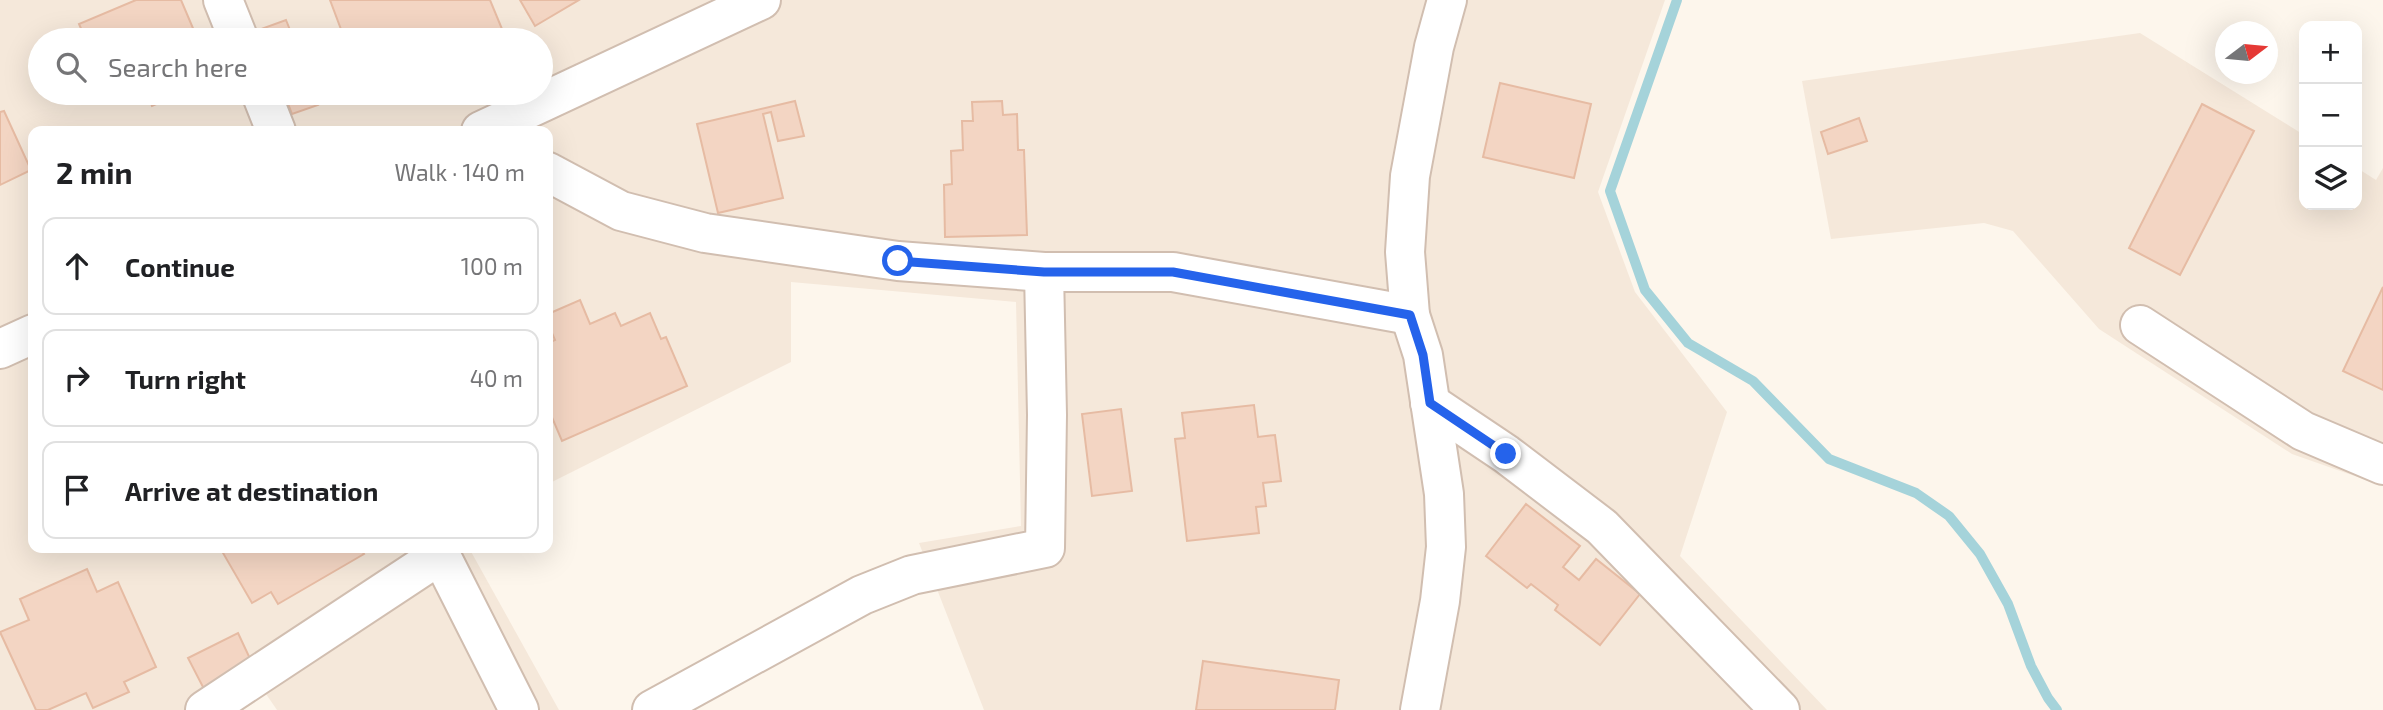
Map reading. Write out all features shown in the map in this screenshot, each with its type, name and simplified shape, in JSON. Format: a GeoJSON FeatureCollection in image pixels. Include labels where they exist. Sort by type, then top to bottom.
{"type":"FeatureCollection","features":[{"type":"Feature","properties":{"kind":"street"},"geometry":{"type":"LineString","coordinates":[[223,0],[234,28]]}},
{"type":"Feature","properties":{"kind":"street"},"geometry":{"type":"LineString","coordinates":[[553,101],[761,0]]}},
{"type":"Feature","properties":{"kind":"street"},"geometry":{"type":"LineString","coordinates":[[1420,710],[1440,601],[1446,547],[1444,494],[1423,355],[1410,315],[1405,252],[1410,176],[1434,47],[1447,0]]}},
{"type":"Feature","properties":{"kind":"street"},"geometry":{"type":"LineString","coordinates":[[266,105],[274,126]]}},
{"type":"Feature","properties":{"kind":"street"},"geometry":{"type":"LineString","coordinates":[[502,126],[545,105]]}},
{"type":"Feature","properties":{"kind":"street"},"geometry":{"type":"LineString","coordinates":[[553,175],[621,211],[705,233],[898,261],[1044,272],[1173,272],[1410,315]]}},
{"type":"Feature","properties":{"kind":"street"},"geometry":{"type":"LineString","coordinates":[[652,710],[862,595],[912,575],[1045,548],[1047,415],[1044,272]]}},
{"type":"Feature","properties":{"kind":"street"},"geometry":{"type":"LineString","coordinates":[[2140,325],[2303,431],[2383,465]]}},
{"type":"Feature","properties":{"kind":"street"},"geometry":{"type":"LineString","coordinates":[[0,349],[28,336]]}},
{"type":"Feature","properties":{"kind":"street"},"geometry":{"type":"LineString","coordinates":[[1430,403],[1506,454],[1602,527],[1780,710]]}},
{"type":"Feature","properties":{"kind":"street"},"geometry":{"type":"LineString","coordinates":[[205,710],[436,553]]}},
{"type":"Feature","properties":{"kind":"street"},"geometry":{"type":"LineString","coordinates":[[440,553],[519,710]]}},
{"type":"Feature","properties":{"kind":"shaded area"},"geometry":{"type":"Polygon","coordinates":[[[0,0],[1665,0],[1598,192],[1635,292],[1727,412],[1680,556],[1827,710],[984,710],[919,543],[1021,526],[1016,302],[791,282],[791,362],[553,481],[553,126],[28,126],[28,553],[472,553],[559,710],[277,710],[266,694],[243,710],[0,710],[0,0]]]}},
{"type":"Feature","properties":{"kind":"shaded area"},"geometry":{"type":"Polygon","coordinates":[[[2140,33],[2215,80],[2215,84],[2222,84],[2299,132],[2299,210],[2362,210],[2362,171],[2376,180],[2383,168],[2383,486],[2292,454],[2099,329],[2013,231],[1984,223],[1831,239],[1802,81],[2140,33]]]}},
{"type":"Feature","properties":{"kind":"building"},"geometry":{"type":"Polygon","coordinates":[[[136,0],[181,0],[193,28],[81,28],[79,24],[136,0]]]}},
{"type":"Feature","properties":{"kind":"building"},"geometry":{"type":"Polygon","coordinates":[[[330,0],[490,0],[502,28],[340,28],[330,0]]]}},
{"type":"Feature","properties":{"kind":"building"},"geometry":{"type":"Polygon","coordinates":[[[520,0],[579,0],[535,26],[520,0]]]}},
{"type":"Feature","properties":{"kind":"building"},"geometry":{"type":"Polygon","coordinates":[[[286,20],[289,28],[264,28],[286,20]]]}},
{"type":"Feature","properties":{"kind":"building"},"geometry":{"type":"Polygon","coordinates":[[[1500,83],[1591,104],[1574,178],[1483,157],[1500,83]]]}},
{"type":"Feature","properties":{"kind":"building"},"geometry":{"type":"Polygon","coordinates":[[[795,101],[804,136],[778,141],[771,112],[763,114],[783,198],[718,213],[697,124],[795,101]]]}},
{"type":"Feature","properties":{"kind":"building"},"geometry":{"type":"Polygon","coordinates":[[[1002,101],[1003,115],[1017,114],[1018,150],[1024,150],[1027,235],[945,237],[944,185],[952,184],[951,151],[963,150],[962,121],[973,121],[972,102],[1002,101]]]}},
{"type":"Feature","properties":{"kind":"building"},"geometry":{"type":"Polygon","coordinates":[[[2202,104],[2254,131],[2180,275],[2129,248],[2202,104]]]}},
{"type":"Feature","properties":{"kind":"building"},"geometry":{"type":"Polygon","coordinates":[[[289,105],[318,105],[292,114],[289,105]]]}},
{"type":"Feature","properties":{"kind":"building"},"geometry":{"type":"Polygon","coordinates":[[[4,111],[28,163],[28,171],[0,185],[0,112],[4,111]]]}},
{"type":"Feature","properties":{"kind":"building"},"geometry":{"type":"Polygon","coordinates":[[[1859,118],[1867,141],[1828,154],[1821,132],[1859,118]]]}},
{"type":"Feature","properties":{"kind":"building"},"geometry":{"type":"Polygon","coordinates":[[[2383,287],[2383,390],[2343,371],[2383,287]]]}},
{"type":"Feature","properties":{"kind":"building"},"geometry":{"type":"Polygon","coordinates":[[[580,300],[590,324],[615,313],[621,326],[650,313],[661,339],[666,337],[687,386],[562,441],[553,420],[553,312],[580,300]]]}},
{"type":"Feature","properties":{"kind":"building"},"geometry":{"type":"Polygon","coordinates":[[[1254,405],[1258,437],[1275,435],[1281,481],[1263,483],[1266,506],[1256,507],[1259,533],[1187,541],[1175,439],[1185,438],[1182,413],[1254,405]]]}},
{"type":"Feature","properties":{"kind":"building"},"geometry":{"type":"Polygon","coordinates":[[[1121,409],[1132,491],[1092,496],[1082,414],[1121,409]]]}},
{"type":"Feature","properties":{"kind":"building"},"geometry":{"type":"Polygon","coordinates":[[[1526,504],[1580,546],[1563,567],[1579,580],[1596,559],[1640,594],[1600,645],[1555,610],[1558,605],[1531,584],[1527,588],[1486,556],[1526,504]]]}},
{"type":"Feature","properties":{"kind":"building"},"geometry":{"type":"Polygon","coordinates":[[[223,553],[364,554],[278,604],[271,592],[252,603],[223,553]]]}},
{"type":"Feature","properties":{"kind":"building"},"geometry":{"type":"Polygon","coordinates":[[[87,569],[97,592],[118,582],[156,667],[124,682],[129,692],[93,708],[86,693],[48,710],[36,710],[0,632],[29,620],[20,599],[87,569]]]}},
{"type":"Feature","properties":{"kind":"building"},"geometry":{"type":"Polygon","coordinates":[[[238,633],[253,665],[204,689],[188,658],[238,633]]]}},
{"type":"Feature","properties":{"kind":"building"},"geometry":{"type":"Polygon","coordinates":[[[1203,661],[1339,680],[1335,710],[1196,710],[1203,661]]]}},
{"type":"Feature","properties":{"kind":"waterway"},"geometry":{"type":"LineString","coordinates":[[1677,0],[1610,191],[1645,290],[1688,343],[1753,381],[1829,459],[1916,493],[1949,516],[1980,554],[2008,604],[2031,666],[2057,710]]}},
{"type":"Feature","properties":{"kind":"route"},"geometry":{"type":"LineString","coordinates":[[898,261],[1044,272],[1173,272],[1410,315],[1423,355],[1430,403],[1506,454]]}}]}
